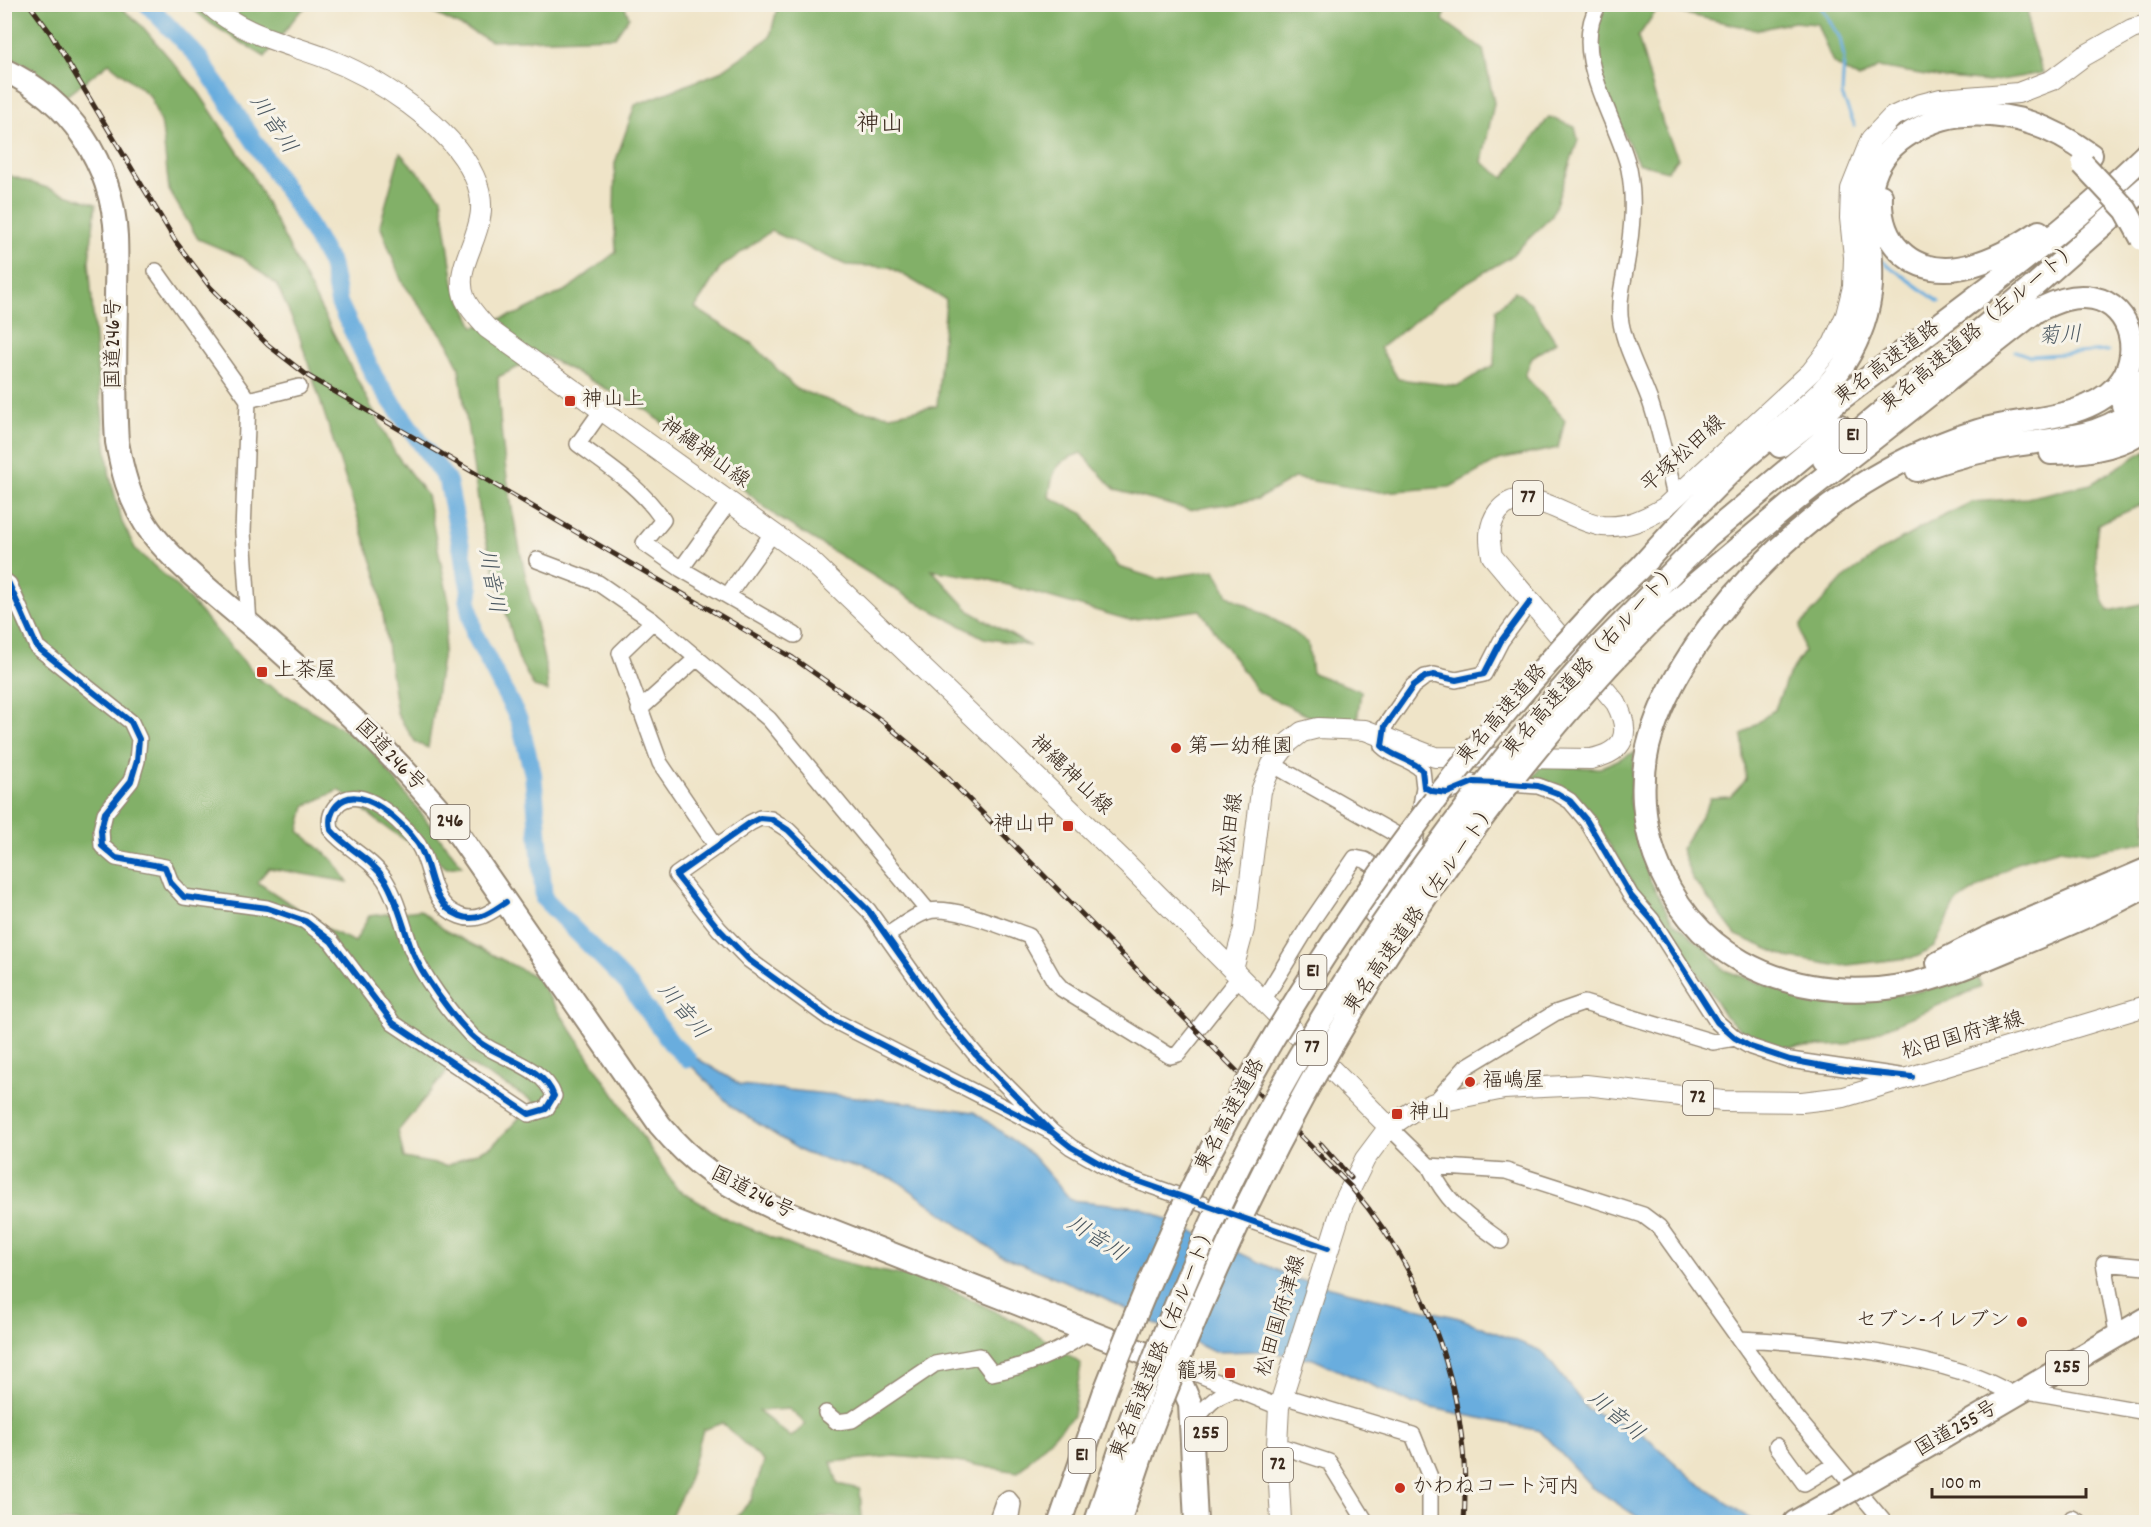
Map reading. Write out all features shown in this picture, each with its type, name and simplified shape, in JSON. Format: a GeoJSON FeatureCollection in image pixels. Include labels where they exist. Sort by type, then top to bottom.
{"type":"FeatureCollection","features":[{"type":"Feature","properties":{"kind":"highway","name":"国道246号"},"geometry":{"type":"LineString","coordinates":[[4,70],[46,95],[70,117],[99,163],[109,191],[116,234],[117,441],[122,470],[132,498],[146,525],[169,551],[314,681],[414,778],[450,822],[660,1125],[683,1152],[727,1186],[772,1208],[1090,1330],[1164,1361]]}},
{"type":"Feature","properties":{"kind":"highway"},"geometry":{"type":"LineString","coordinates":[[1638,570],[1703,498],[1809,402],[1844,364],[1858,340],[1867,314],[1871,286],[1869,188],[1879,162],[1893,144],[1922,126],[1952,116],[1987,114],[2035,123],[2073,141],[2145,237]]}},
{"type":"Feature","properties":{"kind":"highway"},"geometry":{"type":"LineString","coordinates":[[2087,159],[2014,128],[1988,125],[1955,127],[1926,136],[1901,152],[1889,168],[1881,189],[1884,226],[1894,244],[1909,260],[1930,268],[1973,265],[1993,259],[2045,227],[2146,142]]}},
{"type":"Feature","properties":{"kind":"highway","name":"東名高速道路"},"geometry":{"type":"LineString","coordinates":[[1060,1522],[1105,1391],[1169,1236],[1211,1150],[1314,971],[1374,882],[1461,763],[1509,706],[1601,605],[1742,477],[2008,272],[2093,202],[2146,154]]}},
{"type":"Feature","properties":{"kind":"highway","name":"E1"},"geometry":{"type":"LineString","coordinates":[[2108,222],[2146,188]]}},
{"type":"Feature","properties":{"kind":"highway","name":"東名高速道路（左ルート）"},"geometry":{"type":"LineString","coordinates":[[1119,1522],[1143,1448],[1197,1308],[1302,1096],[1353,1008],[1467,838],[1553,729],[1602,658],[1650,622],[1720,552],[1792,487],[2108,222]]}},
{"type":"Feature","properties":{"kind":"highway","name":"東名高速道路（右ルート）"},"geometry":{"type":"LineString","coordinates":[[1096,1522],[1128,1427],[1178,1299],[1219,1208],[1288,1076],[1340,988],[1441,837],[1497,765],[1602,658],[1708,536],[1774,479],[2108,222]]}},
{"type":"Feature","properties":{"kind":"highway"},"geometry":{"type":"LineString","coordinates":[[1650,622],[1799,497],[2036,311],[2068,298],[2098,299],[2118,311],[2129,330],[2132,354],[2128,372],[2117,387],[2102,398],[2065,413],[1978,431],[1879,473],[1849,491],[1790,539],[1731,600],[1684,664],[1662,704],[1648,748],[1643,795],[1645,820],[1661,872],[1675,900],[1693,923],[1715,945],[1738,961],[1792,983],[1820,989],[1849,990],[1904,985],[1962,968],[2069,924],[2146,886]]}},
{"type":"Feature","properties":{"kind":"highway"},"geometry":{"type":"LineString","coordinates":[[1928,451],[2010,432],[2086,423],[2107,415],[2123,405],[2146,380]]}},
{"type":"Feature","properties":{"kind":"highway"},"geometry":{"type":"LineString","coordinates":[[2146,400],[2134,412],[2112,426],[2090,433],[1961,456],[1919,469],[1884,484],[1828,522],[1771,575],[1715,641],[1675,708],[1660,749],[1656,795],[1658,818],[1673,867],[1702,915],[1745,951],[1769,964],[1794,972],[1849,978],[1903,973],[1941,962],[1987,938],[2146,870]]}},
{"type":"Feature","properties":{"kind":"highway"},"geometry":{"type":"LineString","coordinates":[[1961,456],[2086,451],[2123,441],[2146,428]]}},
{"type":"Feature","properties":{"kind":"highway","name":"国道255号"},"geometry":{"type":"LineString","coordinates":[[2118,1338],[2146,1319]]}},
{"type":"Feature","properties":{"kind":"highway","name":"国道255号"},"geometry":{"type":"LineString","coordinates":[[1795,1522],[2146,1324]]}},
{"type":"Feature","properties":{"kind":"highway"},"geometry":{"type":"LineString","coordinates":[[1164,1361],[1182,1385],[1198,1417],[1196,1522]]}},
{"type":"Feature","properties":{"kind":"highway"},"geometry":{"type":"LineString","coordinates":[[1164,1361],[1177,1405],[1181,1522]]}},
{"type":"Feature","properties":{"kind":"highway","name":"255"},"geometry":{"type":"LineString","coordinates":[[1198,1417],[1207,1444],[1209,1522]]}},
{"type":"Feature","properties":{"kind":"main road","name":"神縄神山線"},"geometry":{"type":"LineString","coordinates":[[208,4],[256,35],[322,57],[366,77],[431,123],[460,152],[474,176],[481,196],[482,216],[461,277],[465,297],[487,328],[809,559],[1237,972]]}},
{"type":"Feature","properties":{"kind":"main road","name":"平塚松田線"},"geometry":{"type":"LineString","coordinates":[[1237,972],[1261,790],[1272,764],[1289,742],[1302,732],[1318,728],[1365,730],[1435,757],[1591,759],[1609,755],[1620,745],[1625,733],[1624,718],[1616,703],[1492,556],[1488,540],[1491,527],[1505,505],[1516,499],[1528,498],[1580,521],[1605,526],[1630,524],[1646,519],[1676,497],[1811,372],[1833,344],[1846,315],[1853,287],[1851,189],[1871,139],[1885,124],[1892,117],[1918,105],[1941,99],[2019,93],[2052,80],[2084,56],[2132,29],[2146,25]]}},
{"type":"Feature","properties":{"kind":"main road","name":"77"},"geometry":{"type":"LineString","coordinates":[[1237,972],[1389,1127]]}},
{"type":"Feature","properties":{"kind":"main road","name":"松田国府津線"},"geometry":{"type":"LineString","coordinates":[[1281,1522],[1277,1444],[1283,1395],[1327,1252],[1353,1181],[1365,1159],[1389,1127],[1413,1111],[1434,1103],[1504,1089],[1586,1085],[1719,1101],[1802,1102],[1844,1097],[2146,1006]]}},
{"type":"Feature","properties":{"kind":"street"},"geometry":{"type":"LineString","coordinates":[[1599,4],[1590,22],[1593,73],[1619,135],[1631,183],[1633,220],[1621,295],[1620,318],[1651,404],[1676,497]]}},
{"type":"Feature","properties":{"kind":"street"},"geometry":{"type":"LineString","coordinates":[[156,271],[248,400],[243,532],[249,624]]}},
{"type":"Feature","properties":{"kind":"street"},"geometry":{"type":"LineString","coordinates":[[248,400],[299,387]]}},
{"type":"Feature","properties":{"kind":"street"},"geometry":{"type":"LineString","coordinates":[[602,410],[578,444],[628,481],[651,502],[663,520],[644,543],[681,569],[795,635]]}},
{"type":"Feature","properties":{"kind":"street"},"geometry":{"type":"LineString","coordinates":[[681,569],[729,502]]}},
{"type":"Feature","properties":{"kind":"street"},"geometry":{"type":"LineString","coordinates":[[728,595],[772,534]]}},
{"type":"Feature","properties":{"kind":"street"},"geometry":{"type":"LineString","coordinates":[[537,560],[598,583],[653,621],[769,719],[928,911]]}},
{"type":"Feature","properties":{"kind":"street"},"geometry":{"type":"LineString","coordinates":[[4,580],[9,584],[37,647],[131,722],[139,739],[131,781],[105,813],[101,830],[102,846],[116,858],[165,867],[171,883],[184,897],[267,908],[305,921],[331,941],[393,1023],[529,1114],[546,1109],[554,1096],[550,1085],[536,1074],[472,1036],[428,980],[386,881],[372,863],[331,830],[330,814],[339,803],[350,796],[378,805],[419,845],[440,902],[460,916],[481,917],[506,902]]}},
{"type":"Feature","properties":{"kind":"street"},"geometry":{"type":"LineString","coordinates":[[1372,915],[1413,854],[1424,787],[1422,770],[1414,762],[1389,753],[1382,746],[1385,726],[1413,686],[1425,677],[1434,675],[1456,680],[1484,674],[1501,641],[1530,602]]}},
{"type":"Feature","properties":{"kind":"street"},"geometry":{"type":"LineString","coordinates":[[653,621],[620,653],[660,763],[717,847]]}},
{"type":"Feature","properties":{"kind":"street"},"geometry":{"type":"LineString","coordinates":[[639,710],[697,658]]}},
{"type":"Feature","properties":{"kind":"street"},"geometry":{"type":"LineString","coordinates":[[1272,764],[1414,844]]}},
{"type":"Feature","properties":{"kind":"street"},"geometry":{"type":"LineString","coordinates":[[1424,787],[1432,792],[1447,793],[1474,782],[1538,786],[1557,793],[1570,801],[1587,821],[1632,896],[1652,920],[1717,1022],[1735,1038],[1751,1047],[1790,1060],[1845,1070],[1912,1077]]}},
{"type":"Feature","properties":{"kind":"street"},"geometry":{"type":"LineString","coordinates":[[1052,1132],[976,1055],[941,1013],[868,910],[788,830],[771,819],[760,818],[676,875],[718,929],[749,960],[829,1018],[1052,1132],[1120,1175],[1327,1252]]}},
{"type":"Feature","properties":{"kind":"street"},"geometry":{"type":"LineString","coordinates":[[1264,999],[1311,922],[1355,858],[1365,860],[1396,880]]}},
{"type":"Feature","properties":{"kind":"street"},"geometry":{"type":"LineString","coordinates":[[886,936],[928,911],[945,911],[1029,936],[1054,980],[1062,989],[1170,1056],[1178,1054],[1237,972]]}},
{"type":"Feature","properties":{"kind":"street"},"geometry":{"type":"LineString","coordinates":[[1434,1103],[1466,1067],[1555,1013],[1584,1003],[1713,1042],[1735,1038]]}},
{"type":"Feature","properties":{"kind":"street"},"geometry":{"type":"LineString","coordinates":[[1389,1127],[1429,1166],[1441,1191],[1451,1203],[1501,1241]]}},
{"type":"Feature","properties":{"kind":"street"},"geometry":{"type":"LineString","coordinates":[[1429,1166],[1506,1171],[1643,1215],[1659,1227],[1739,1339],[1834,1465],[1880,1521]]}},
{"type":"Feature","properties":{"kind":"street"},"geometry":{"type":"LineString","coordinates":[[2118,1338],[2104,1263],[2146,1267]]}},
{"type":"Feature","properties":{"kind":"street"},"geometry":{"type":"LineString","coordinates":[[826,1413],[837,1422],[852,1420],[935,1364],[979,1356],[992,1373],[1006,1370],[1067,1348],[1090,1330]]}},
{"type":"Feature","properties":{"kind":"street"},"geometry":{"type":"LineString","coordinates":[[1739,1339],[1852,1349],[1935,1365],[2021,1394],[2146,1412]]}},
{"type":"Feature","properties":{"kind":"street"},"geometry":{"type":"LineString","coordinates":[[1164,1361],[1238,1390]]}},
{"type":"Feature","properties":{"kind":"street"},"geometry":{"type":"LineString","coordinates":[[1198,1417],[1215,1397],[1224,1392],[1238,1390],[1283,1395],[1413,1436],[1430,1477],[1430,1522]]}},
{"type":"Feature","properties":{"kind":"street"},"geometry":{"type":"LineString","coordinates":[[1277,1444],[1329,1462],[1366,1522]]}},
{"type":"Feature","properties":{"kind":"street"},"geometry":{"type":"LineString","coordinates":[[1777,1446],[1804,1483],[1834,1465]]}},
{"type":"Feature","properties":{"kind":"street"},"geometry":{"type":"LineString","coordinates":[[996,1522],[1003,1502],[1008,1498],[1013,1502],[1010,1522]]}},
{"type":"Feature","properties":{"kind":"green space"},"geometry":{"type":"Polygon","coordinates":[[[2028,4],[2029,33],[2043,73],[1989,82],[1938,77],[1878,67],[1859,79],[1833,63],[1817,24],[1794,22],[1758,30],[1658,8],[1638,37],[1663,124],[1678,158],[1667,171],[1638,163],[1592,66],[1593,5],[2028,4]]]}},
{"type":"Feature","properties":{"kind":"green space"},"geometry":{"type":"Polygon","coordinates":[[[4,5],[118,5],[142,26],[199,93],[248,167],[395,453],[427,495],[450,607],[428,748],[416,743],[397,714],[378,580],[299,335],[277,285],[241,257],[198,239],[169,190],[162,127],[150,96],[109,63],[66,96],[31,68],[5,55],[4,5]]]}},
{"type":"Feature","properties":{"kind":"green space"},"geometry":{"type":"Polygon","coordinates":[[[188,5],[308,5],[297,15],[265,57],[211,24],[188,5]]]}},
{"type":"Feature","properties":{"kind":"green space"},"geometry":{"type":"Polygon","coordinates":[[[417,5],[624,5],[629,17],[615,37],[491,41],[417,5]]]}},
{"type":"Feature","properties":{"kind":"green space"},"geometry":{"type":"Polygon","coordinates":[[[778,5],[1448,5],[1443,20],[1483,49],[1494,103],[1482,162],[1504,178],[1549,117],[1575,127],[1578,140],[1552,216],[1509,258],[1457,288],[1380,348],[1398,379],[1457,386],[1494,365],[1496,310],[1515,291],[1531,303],[1556,342],[1532,357],[1525,376],[1565,420],[1558,448],[1499,460],[1450,487],[1381,492],[1294,478],[1258,499],[1189,510],[1115,490],[1081,453],[1065,460],[1054,474],[1049,497],[1084,514],[1119,567],[1157,579],[1215,570],[1228,595],[1287,627],[1308,643],[1312,673],[1361,691],[1357,722],[1313,718],[1258,692],[1200,610],[1129,620],[987,579],[932,570],[971,612],[1030,646],[984,638],[911,599],[777,517],[648,411],[543,355],[498,377],[503,451],[522,561],[546,669],[548,691],[534,687],[519,660],[481,521],[459,368],[448,343],[402,282],[380,225],[400,153],[441,197],[454,284],[474,327],[519,313],[568,289],[616,252],[615,163],[635,105],[720,72],[770,37],[778,5]],[[771,231],[720,268],[695,308],[754,345],[796,389],[856,410],[890,415],[937,406],[946,300],[890,267],[846,265],[771,231]]]}},
{"type":"Feature","properties":{"kind":"green space"},"geometry":{"type":"Polygon","coordinates":[[[5,174],[96,204],[89,261],[98,379],[110,477],[122,522],[136,550],[179,588],[260,680],[366,743],[462,866],[447,868],[380,823],[339,790],[305,806],[299,831],[334,861],[348,882],[269,868],[257,882],[331,931],[355,942],[369,916],[420,910],[446,931],[536,977],[677,1189],[727,1219],[809,1253],[875,1270],[933,1281],[1023,1325],[1081,1364],[1073,1416],[1018,1472],[950,1461],[894,1456],[831,1462],[838,1484],[860,1489],[862,1519],[820,1517],[817,1522],[732,1522],[751,1500],[764,1462],[722,1423],[703,1430],[686,1487],[668,1522],[5,1522],[5,174]],[[458,1058],[398,1131],[404,1158],[446,1166],[492,1146],[535,1102],[458,1058]],[[789,1409],[758,1411],[791,1437],[806,1424],[789,1409]]]}},
{"type":"Feature","properties":{"kind":"green space"},"geometry":{"type":"Polygon","coordinates":[[[2146,450],[2146,503],[2098,524],[2096,557],[2100,590],[2108,611],[2146,603],[2146,841],[2088,853],[2060,849],[2019,861],[1956,903],[1934,947],[1917,957],[1840,966],[1787,957],[1736,935],[1692,878],[1681,849],[1707,807],[1710,798],[1730,797],[1746,780],[1742,735],[1775,709],[1787,678],[1804,652],[1800,626],[1843,579],[1883,550],[1933,521],[1972,502],[2027,498],[2091,484],[2146,450]]]}},
{"type":"Feature","properties":{"kind":"green space"},"geometry":{"type":"Polygon","coordinates":[[[1635,752],[1630,800],[1649,878],[1672,921],[1705,948],[1724,970],[1797,996],[1840,999],[1906,994],[1978,977],[1981,987],[1846,1045],[1780,1048],[1744,1032],[1725,1016],[1703,980],[1631,881],[1594,819],[1580,801],[1547,783],[1531,780],[1541,766],[1600,768],[1635,752]]]}},
{"type":"Feature","properties":{"kind":"water"},"geometry":{"type":"Polygon","coordinates":[[[665,1039],[741,1085],[904,1102],[974,1112],[1031,1154],[1071,1200],[1140,1207],[1296,1279],[1459,1318],[1542,1351],[1588,1410],[1638,1430],[1694,1480],[1755,1522],[1645,1522],[1591,1486],[1540,1431],[1414,1404],[1313,1359],[1262,1351],[1214,1352],[1084,1289],[1000,1255],[895,1179],[804,1153],[732,1107],[665,1039]]]}},
{"type":"Feature","properties":{"kind":"waterway","name":"川音川"},"geometry":{"type":"LineString","coordinates":[[147,4],[199,58],[301,212],[331,264],[339,303],[375,378],[448,482],[470,591],[468,602],[474,633],[519,720],[533,774],[544,899],[629,985],[671,1043],[688,1059]]}},
{"type":"Feature","properties":{"kind":"waterway","name":"菊川"},"geometry":{"type":"LineString","coordinates":[[1819,4],[1840,38],[1844,57],[1842,95],[1855,126]]}},
{"type":"Feature","properties":{"kind":"waterway","name":"菊川"},"geometry":{"type":"LineString","coordinates":[[1882,261],[1939,302]]}},
{"type":"Feature","properties":{"kind":"waterway","name":"菊川"},"geometry":{"type":"LineString","coordinates":[[2015,351],[2029,356],[2108,351]]}},
{"type":"Feature","properties":{"kind":"railway"},"geometry":{"type":"LineString","coordinates":[[29,4],[49,31],[176,242],[210,287],[268,345],[308,376],[793,658],[881,720],[938,768],[1350,1186],[1378,1222],[1403,1260],[1440,1343],[1453,1387],[1461,1431],[1465,1477],[1464,1522]]}},
{"type":"Feature","properties":{"kind":"railway"},"geometry":{"type":"LineString","coordinates":[[1321,1144],[1351,1178]]}},
{"type":"Feature","properties":{"kind":"cycle path"},"geometry":{"type":"LineString","coordinates":[[4,580],[9,584],[37,647],[131,722],[139,739],[137,761],[131,781],[105,813],[101,830],[102,846],[116,858],[165,867],[171,883],[184,897],[267,908],[305,921],[331,941],[393,1023],[529,1114],[546,1109],[554,1096],[548,1085],[529,1069],[481,1043],[454,1016],[429,982],[416,959],[385,880],[373,866],[331,830],[330,820],[333,811],[337,805],[347,799],[357,798],[369,801],[392,816],[418,844],[442,903],[460,916],[479,917],[506,902]]}},
{"type":"Feature","properties":{"kind":"cycle path"},"geometry":{"type":"LineString","coordinates":[[1530,602],[1501,641],[1484,674],[1456,680],[1434,675],[1425,677],[1413,686],[1385,726],[1382,746],[1422,770],[1424,787],[1432,791],[1447,793],[1474,782],[1497,783],[1538,786],[1570,801],[1587,821],[1631,896],[1652,920],[1717,1022],[1735,1038],[1751,1047],[1790,1060],[1845,1070],[1912,1077]]}},
{"type":"Feature","properties":{"kind":"cycle path"},"geometry":{"type":"LineString","coordinates":[[1052,1132],[829,1018],[749,960],[719,929],[676,875],[750,823],[760,818],[771,819],[788,830],[868,910],[941,1013],[976,1055],[1052,1132],[1071,1147],[1120,1175],[1328,1248]]}},
{"type":"Feature","properties":{"kind":"place","name":"神山上"},"geometry":{"type":"Point","coordinates":[570,401]}},
{"type":"Feature","properties":{"kind":"place","name":"上茶屋"},"geometry":{"type":"Point","coordinates":[262,672]}},
{"type":"Feature","properties":{"kind":"place","name":"第一幼稚園"},"geometry":{"type":"Point","coordinates":[1176,748]}},
{"type":"Feature","properties":{"kind":"place","name":"神山中"},"geometry":{"type":"Point","coordinates":[1068,826]}},
{"type":"Feature","properties":{"kind":"place","name":"福嶋屋"},"geometry":{"type":"Point","coordinates":[1470,1082]}},
{"type":"Feature","properties":{"kind":"place","name":"神山"},"geometry":{"type":"Point","coordinates":[1397,1114]}},
{"type":"Feature","properties":{"kind":"place","name":"セブン-イレブン"},"geometry":{"type":"Point","coordinates":[2022,1322]}},
{"type":"Feature","properties":{"kind":"place","name":"籠場"},"geometry":{"type":"Point","coordinates":[1230,1373]}},
{"type":"Feature","properties":{"kind":"place","name":"かわねコート河内"},"geometry":{"type":"Point","coordinates":[1400,1488]}},
{"type":"Feature","properties":{"kind":"district","name":"神山"},"geometry":{"type":"Point","coordinates":[880,125]}}]}
